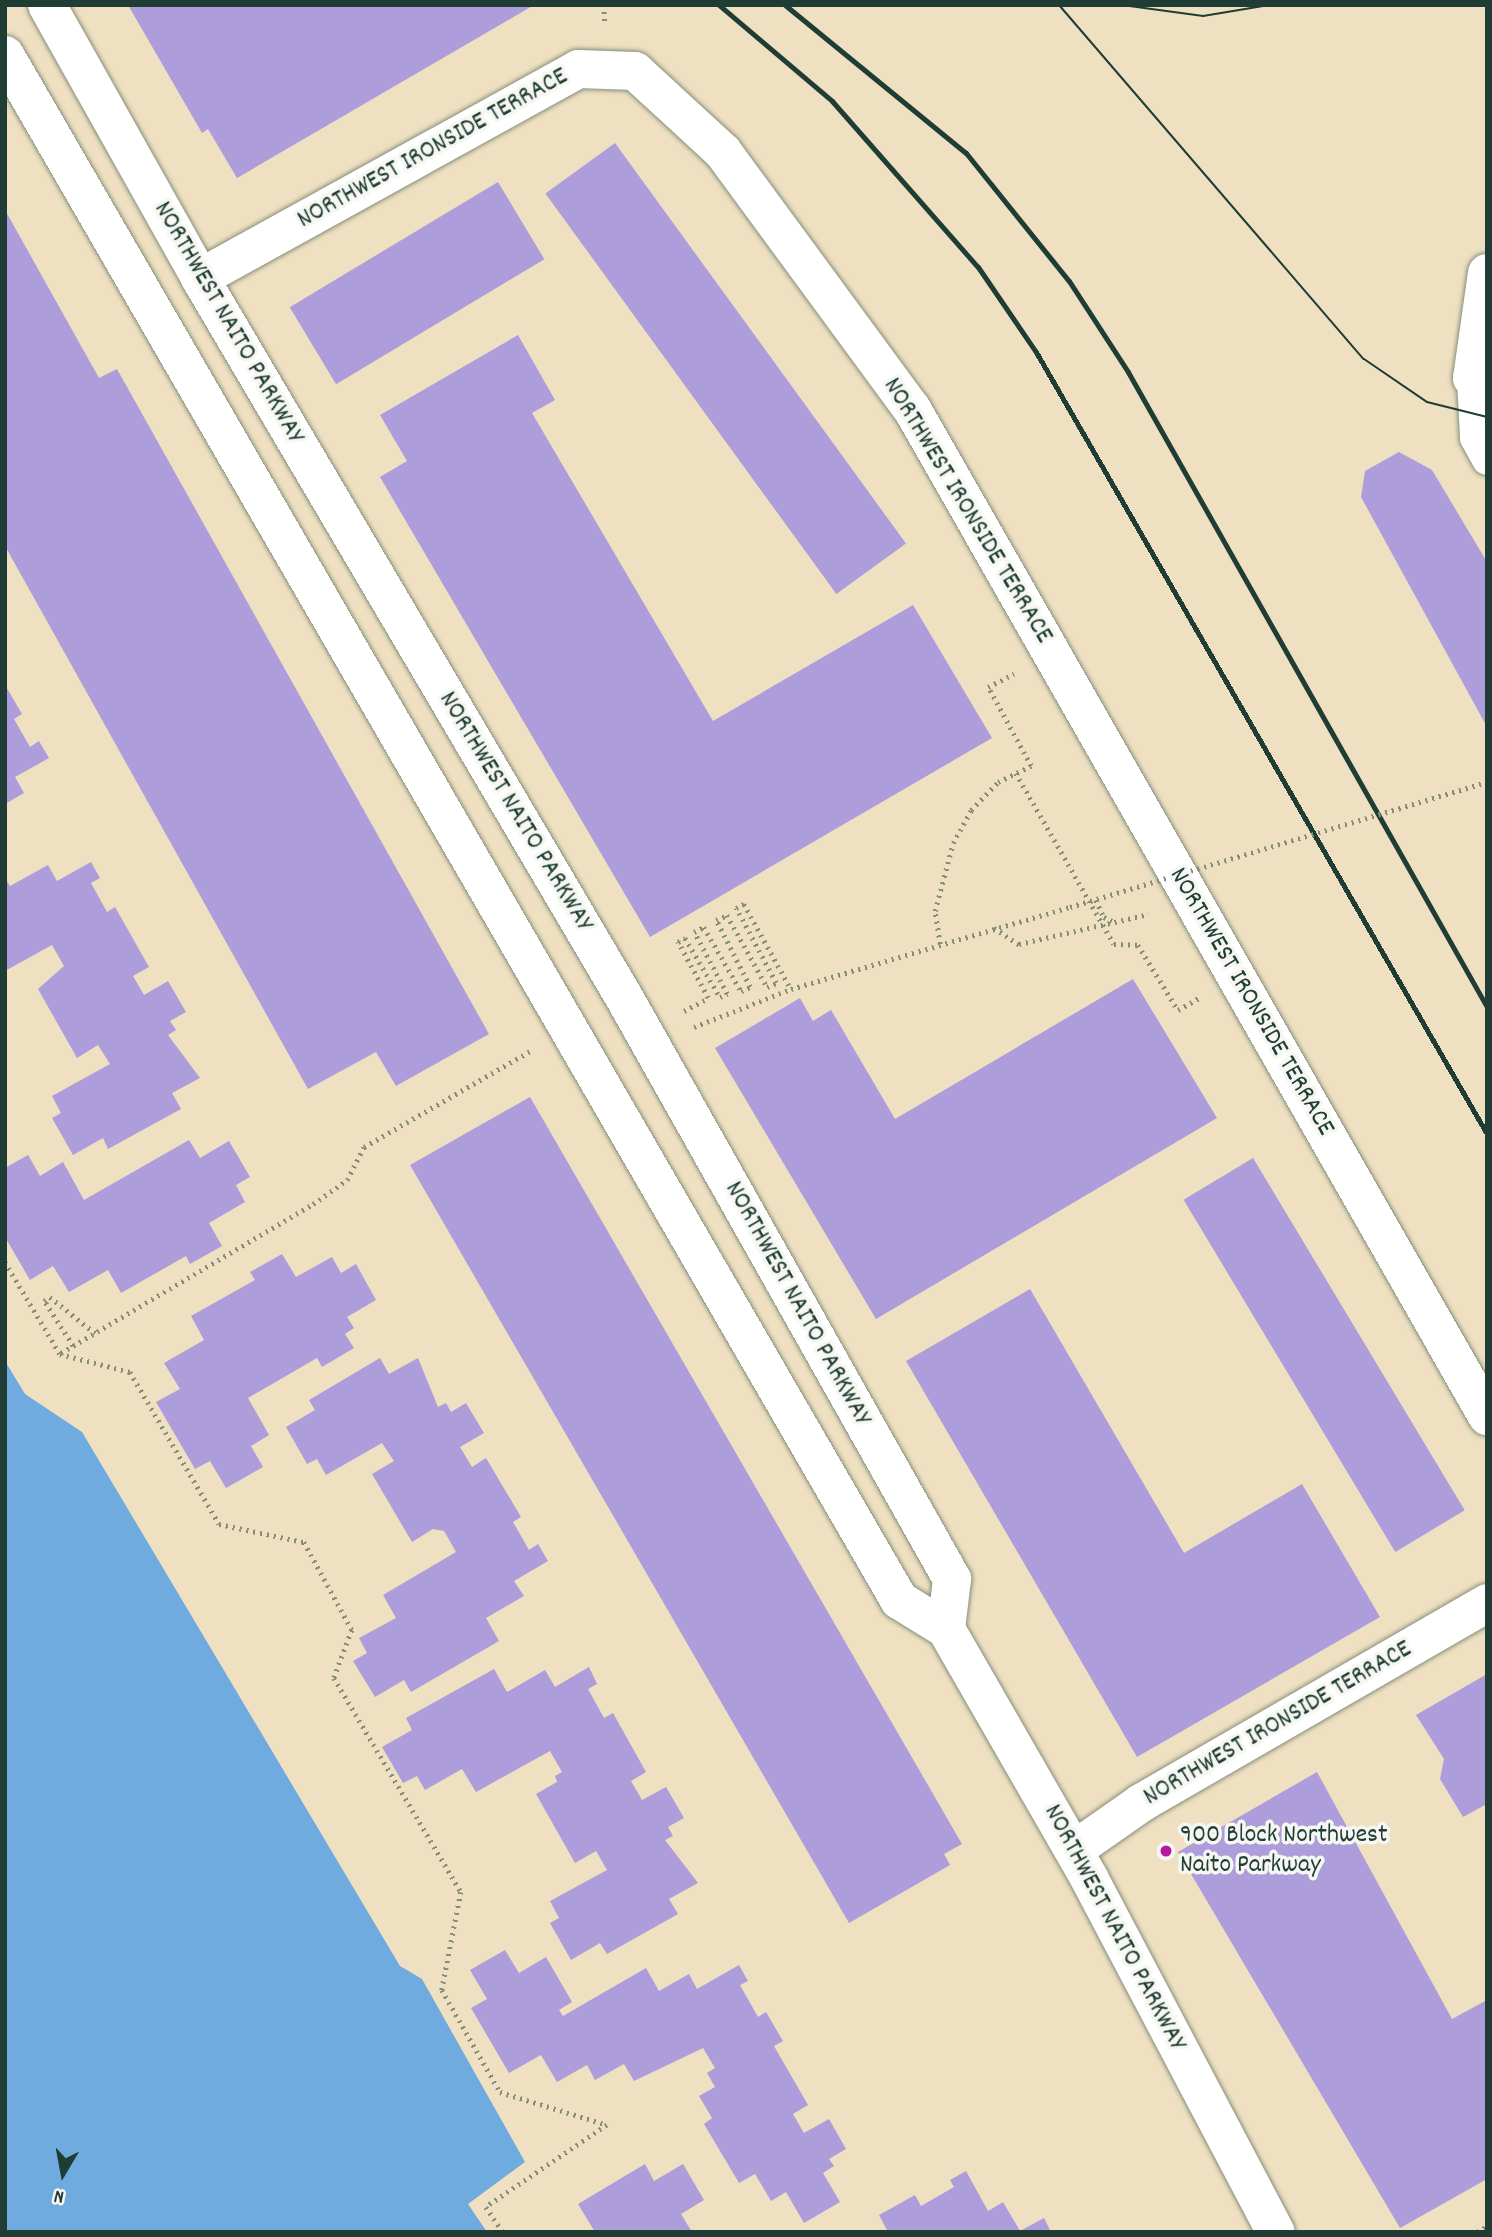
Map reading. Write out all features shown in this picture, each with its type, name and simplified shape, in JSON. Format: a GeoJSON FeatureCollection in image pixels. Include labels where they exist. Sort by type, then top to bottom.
{"type":"FeatureCollection","features":[{"type":"Feature","properties":{"kind":"main road","name":"NORTHWEST NAITO PARKWAY"},"geometry":{"type":"LineString","coordinates":[[47,5],[200,278],[625,999],[952,1579],[946,1629]]}},
{"type":"Feature","properties":{"kind":"main road","name":"NORTHWEST NAITO PARKWAY"},"geometry":{"type":"LineString","coordinates":[[5,55],[899,1601],[946,1629],[1074,1850],[1276,2232]]}},
{"type":"Feature","properties":{"kind":"main road","name":"NORTHWEST IRONSIDE TERRACE"},"geometry":{"type":"LineString","coordinates":[[200,278],[578,69],[635,71],[723,152],[912,409],[1487,1416]]}},
{"type":"Feature","properties":{"kind":"main road"},"geometry":{"type":"LineString","coordinates":[[1480,383],[1487,273]]}},
{"type":"Feature","properties":{"kind":"main road","name":"NORTHWEST IRONSIDE TERRACE"},"geometry":{"type":"LineString","coordinates":[[1074,1850],[1141,1803],[1487,1603]]}},
{"type":"Feature","properties":{"kind":"lane"},"geometry":{"type":"LineString","coordinates":[[1480,383],[1475,438],[1487,460]]}},
{"type":"Feature","properties":{"kind":"path"},"geometry":{"type":"LineString","coordinates":[[940,944],[934,911],[953,843],[971,810],[1016,773],[1031,766],[988,687]]}},
{"type":"Feature","properties":{"kind":"path"},"geometry":{"type":"LineString","coordinates":[[1016,773],[1114,944],[1138,945],[1178,1010]]}},
{"type":"Feature","properties":{"kind":"path"},"geometry":{"type":"LineString","coordinates":[[677,1000],[696,1031],[791,989],[1487,782]]}},
{"type":"Feature","properties":{"kind":"path"},"geometry":{"type":"LineString","coordinates":[[1096,900],[1104,918],[1132,918]]}},
{"type":"Feature","properties":{"kind":"path"},"geometry":{"type":"LineString","coordinates":[[994,928],[1019,944],[1194,903]]}},
{"type":"Feature","properties":{"kind":"path"},"geometry":{"type":"LineString","coordinates":[[684,1011],[709,998],[678,942],[685,938],[720,997],[727,994],[694,932],[704,927],[741,991],[750,987],[716,920],[727,915],[767,987],[776,983],[736,908],[744,904],[791,989]]}},
{"type":"Feature","properties":{"kind":"path"},"geometry":{"type":"LineString","coordinates":[[60,1354],[313,1204],[347,1180],[364,1147],[530,1051]]}},
{"type":"Feature","properties":{"kind":"path"},"geometry":{"type":"LineString","coordinates":[[5,1262],[60,1354],[130,1373],[219,1524],[304,1542],[352,1630],[334,1678],[461,1892],[442,1990],[500,2092],[607,2125],[486,2207],[503,2232]]}},
{"type":"Feature","properties":{"kind":"path"},"geometry":{"type":"LineString","coordinates":[[73,1346],[44,1301],[50,1297],[94,1333]]}},
{"type":"Feature","properties":{"kind":"path"},"geometry":{"type":"LineString","coordinates":[[1477,2232],[1487,2226]]}},
{"type":"Feature","properties":{"kind":"water"},"geometry":{"type":"Polygon","coordinates":[[[5,1361],[25,1394],[82,1432],[400,1966],[422,1979],[525,2162],[468,2204],[487,2232],[5,2232],[5,1361]]]}},
{"type":"Feature","properties":{"kind":"building"},"geometry":{"type":"Polygon","coordinates":[[[128,5],[534,5],[237,178],[208,129],[202,133],[128,5]]]}},
{"type":"Feature","properties":{"kind":"building"},"geometry":{"type":"Polygon","coordinates":[[[615,143],[906,543],[836,594],[545,194],[615,143]]]}},
{"type":"Feature","properties":{"kind":"building"},"geometry":{"type":"Polygon","coordinates":[[[498,182],[544,259],[336,384],[290,307],[498,182]]]}},
{"type":"Feature","properties":{"kind":"building"},"geometry":{"type":"Polygon","coordinates":[[[5,210],[99,378],[117,369],[489,1034],[396,1086],[376,1052],[308,1089],[5,546],[5,210]]]}},
{"type":"Feature","properties":{"kind":"building"},"geometry":{"type":"Polygon","coordinates":[[[518,335],[555,400],[532,413],[713,721],[913,605],[992,738],[650,937],[380,477],[407,461],[380,415],[518,335]]]}},
{"type":"Feature","properties":{"kind":"building"},"geometry":{"type":"Polygon","coordinates":[[[1399,452],[1432,470],[1487,562],[1487,727],[1361,497],[1365,471],[1399,452]]]}},
{"type":"Feature","properties":{"kind":"building"},"geometry":{"type":"Polygon","coordinates":[[[5,685],[22,714],[14,719],[30,747],[39,741],[49,758],[15,777],[24,793],[5,804],[5,685]]]}},
{"type":"Feature","properties":{"kind":"building"},"geometry":{"type":"Polygon","coordinates":[[[91,862],[100,878],[91,883],[107,912],[115,907],[149,967],[133,976],[144,995],[168,981],[186,1012],[170,1021],[176,1030],[168,1035],[200,1078],[172,1093],[181,1109],[108,1149],[103,1138],[73,1155],[52,1118],[61,1113],[52,1096],[110,1064],[98,1045],[77,1058],[38,989],[64,966],[52,945],[5,971],[5,878],[10,886],[48,865],[57,881],[91,862]]]}},
{"type":"Feature","properties":{"kind":"building"},"geometry":{"type":"Polygon","coordinates":[[[1133,979],[1217,1118],[876,1319],[715,1048],[800,998],[813,1021],[831,1010],[895,1119],[1133,979]]]}},
{"type":"Feature","properties":{"kind":"building"},"geometry":{"type":"Polygon","coordinates":[[[530,1097],[962,1844],[944,1854],[950,1865],[849,1923],[410,1165],[530,1097]]]}},
{"type":"Feature","properties":{"kind":"building"},"geometry":{"type":"Polygon","coordinates":[[[189,1140],[200,1158],[229,1141],[250,1177],[236,1185],[245,1202],[209,1223],[222,1246],[190,1264],[186,1256],[121,1293],[108,1270],[69,1292],[53,1266],[30,1280],[5,1237],[5,1168],[28,1155],[40,1176],[63,1162],[84,1200],[189,1140]]]}},
{"type":"Feature","properties":{"kind":"building"},"geometry":{"type":"Polygon","coordinates":[[[1253,1158],[1465,1510],[1395,1552],[1184,1200],[1253,1158]]]}},
{"type":"Feature","properties":{"kind":"building"},"geometry":{"type":"Polygon","coordinates":[[[282,1254],[296,1277],[332,1257],[341,1273],[356,1264],[376,1300],[347,1317],[354,1328],[345,1334],[354,1348],[322,1367],[317,1358],[248,1398],[269,1435],[251,1446],[263,1467],[226,1488],[210,1461],[195,1469],[156,1402],[180,1389],[164,1363],[204,1340],[191,1316],[255,1280],[250,1272],[282,1254]]]}},
{"type":"Feature","properties":{"kind":"building"},"geometry":{"type":"Polygon","coordinates":[[[1030,1289],[1184,1553],[1302,1484],[1380,1617],[1137,1757],[906,1361],[1030,1289]]]}},
{"type":"Feature","properties":{"kind":"building"},"geometry":{"type":"Polygon","coordinates":[[[380,1358],[389,1374],[418,1358],[438,1407],[446,1403],[451,1412],[466,1403],[484,1433],[460,1447],[472,1467],[486,1458],[521,1517],[513,1522],[529,1550],[538,1544],[548,1561],[514,1581],[524,1596],[486,1618],[499,1641],[411,1692],[404,1680],[375,1697],[353,1661],[367,1653],[359,1638],[396,1618],[383,1595],[456,1552],[444,1531],[433,1529],[412,1542],[372,1474],[394,1461],[382,1443],[326,1475],[317,1459],[307,1464],[286,1427],[315,1410],[309,1400],[380,1358]]]}},
{"type":"Feature","properties":{"kind":"building"},"geometry":{"type":"Polygon","coordinates":[[[589,1667],[597,1684],[588,1689],[604,1718],[613,1713],[646,1772],[631,1781],[642,1800],[666,1787],[684,1818],[668,1827],[673,1836],[665,1840],[698,1883],[669,1899],[678,1914],[607,1954],[600,1943],[571,1960],[550,1923],[559,1918],[550,1901],[607,1870],[596,1851],[575,1863],[536,1794],[557,1782],[555,1776],[562,1772],[550,1751],[476,1792],[462,1769],[425,1790],[417,1776],[403,1783],[382,1747],[412,1730],[406,1718],[494,1669],[507,1692],[545,1670],[555,1687],[589,1667]]]}},
{"type":"Feature","properties":{"kind":"building"},"geometry":{"type":"Polygon","coordinates":[[[1487,1674],[1487,1804],[1463,1817],[1440,1779],[1444,1759],[1416,1715],[1487,1674]]]}},
{"type":"Feature","properties":{"kind":"building"},"geometry":{"type":"Polygon","coordinates":[[[1317,1772],[1452,2019],[1487,2000],[1487,2179],[1400,2228],[1178,1852],[1317,1772]]]}},
{"type":"Feature","properties":{"kind":"building"},"geometry":{"type":"Polygon","coordinates":[[[505,1950],[519,1973],[546,1957],[572,2002],[559,2010],[563,2016],[646,1968],[659,1991],[689,1974],[697,1989],[739,1965],[748,1981],[740,1985],[758,2017],[766,2012],[783,2041],[774,2046],[808,2105],[793,2114],[804,2133],[829,2119],[846,2149],[829,2159],[834,2166],[823,2173],[840,2202],[804,2223],[786,2192],[771,2201],[755,2174],[739,2183],[704,2124],[712,2118],[699,2096],[715,2087],[707,2073],[715,2068],[703,2048],[634,2081],[624,2064],[595,2080],[587,2065],[557,2082],[541,2055],[509,2073],[471,2008],[487,1999],[470,1970],[505,1950]]]}},
{"type":"Feature","properties":{"kind":"building"},"geometry":{"type":"Polygon","coordinates":[[[645,2164],[654,2181],[683,2164],[704,2200],[681,2214],[692,2232],[595,2232],[578,2204],[645,2164]]]}},
{"type":"Feature","properties":{"kind":"building"},"geometry":{"type":"Polygon","coordinates":[[[966,2171],[988,2211],[1003,2202],[1020,2231],[1044,2218],[1051,2232],[888,2232],[879,2215],[915,2195],[921,2206],[954,2187],[950,2180],[966,2171]]]}},
{"type":"Feature","properties":{"kind":"tram line"},"geometry":{"type":"LineString","coordinates":[[1059,5],[1364,359],[1427,402],[1487,417]]}},
{"type":"Feature","properties":{"kind":"tram line"},"geometry":{"type":"LineString","coordinates":[[1122,5],[1203,16],[1269,5]]}},
{"type":"Feature","properties":{"kind":"railway"},"geometry":{"type":"LineString","coordinates":[[719,5],[832,101],[978,267],[1036,352],[1487,1134]]}},
{"type":"Feature","properties":{"kind":"railway"},"geometry":{"type":"LineString","coordinates":[[785,5],[966,153],[1069,281],[1128,372],[1487,1007]]}},
{"type":"Feature","properties":{"kind":"place","name":"900 Block Northwest Naito Parkway"},"geometry":{"type":"Point","coordinates":[1166,1851]}}]}
